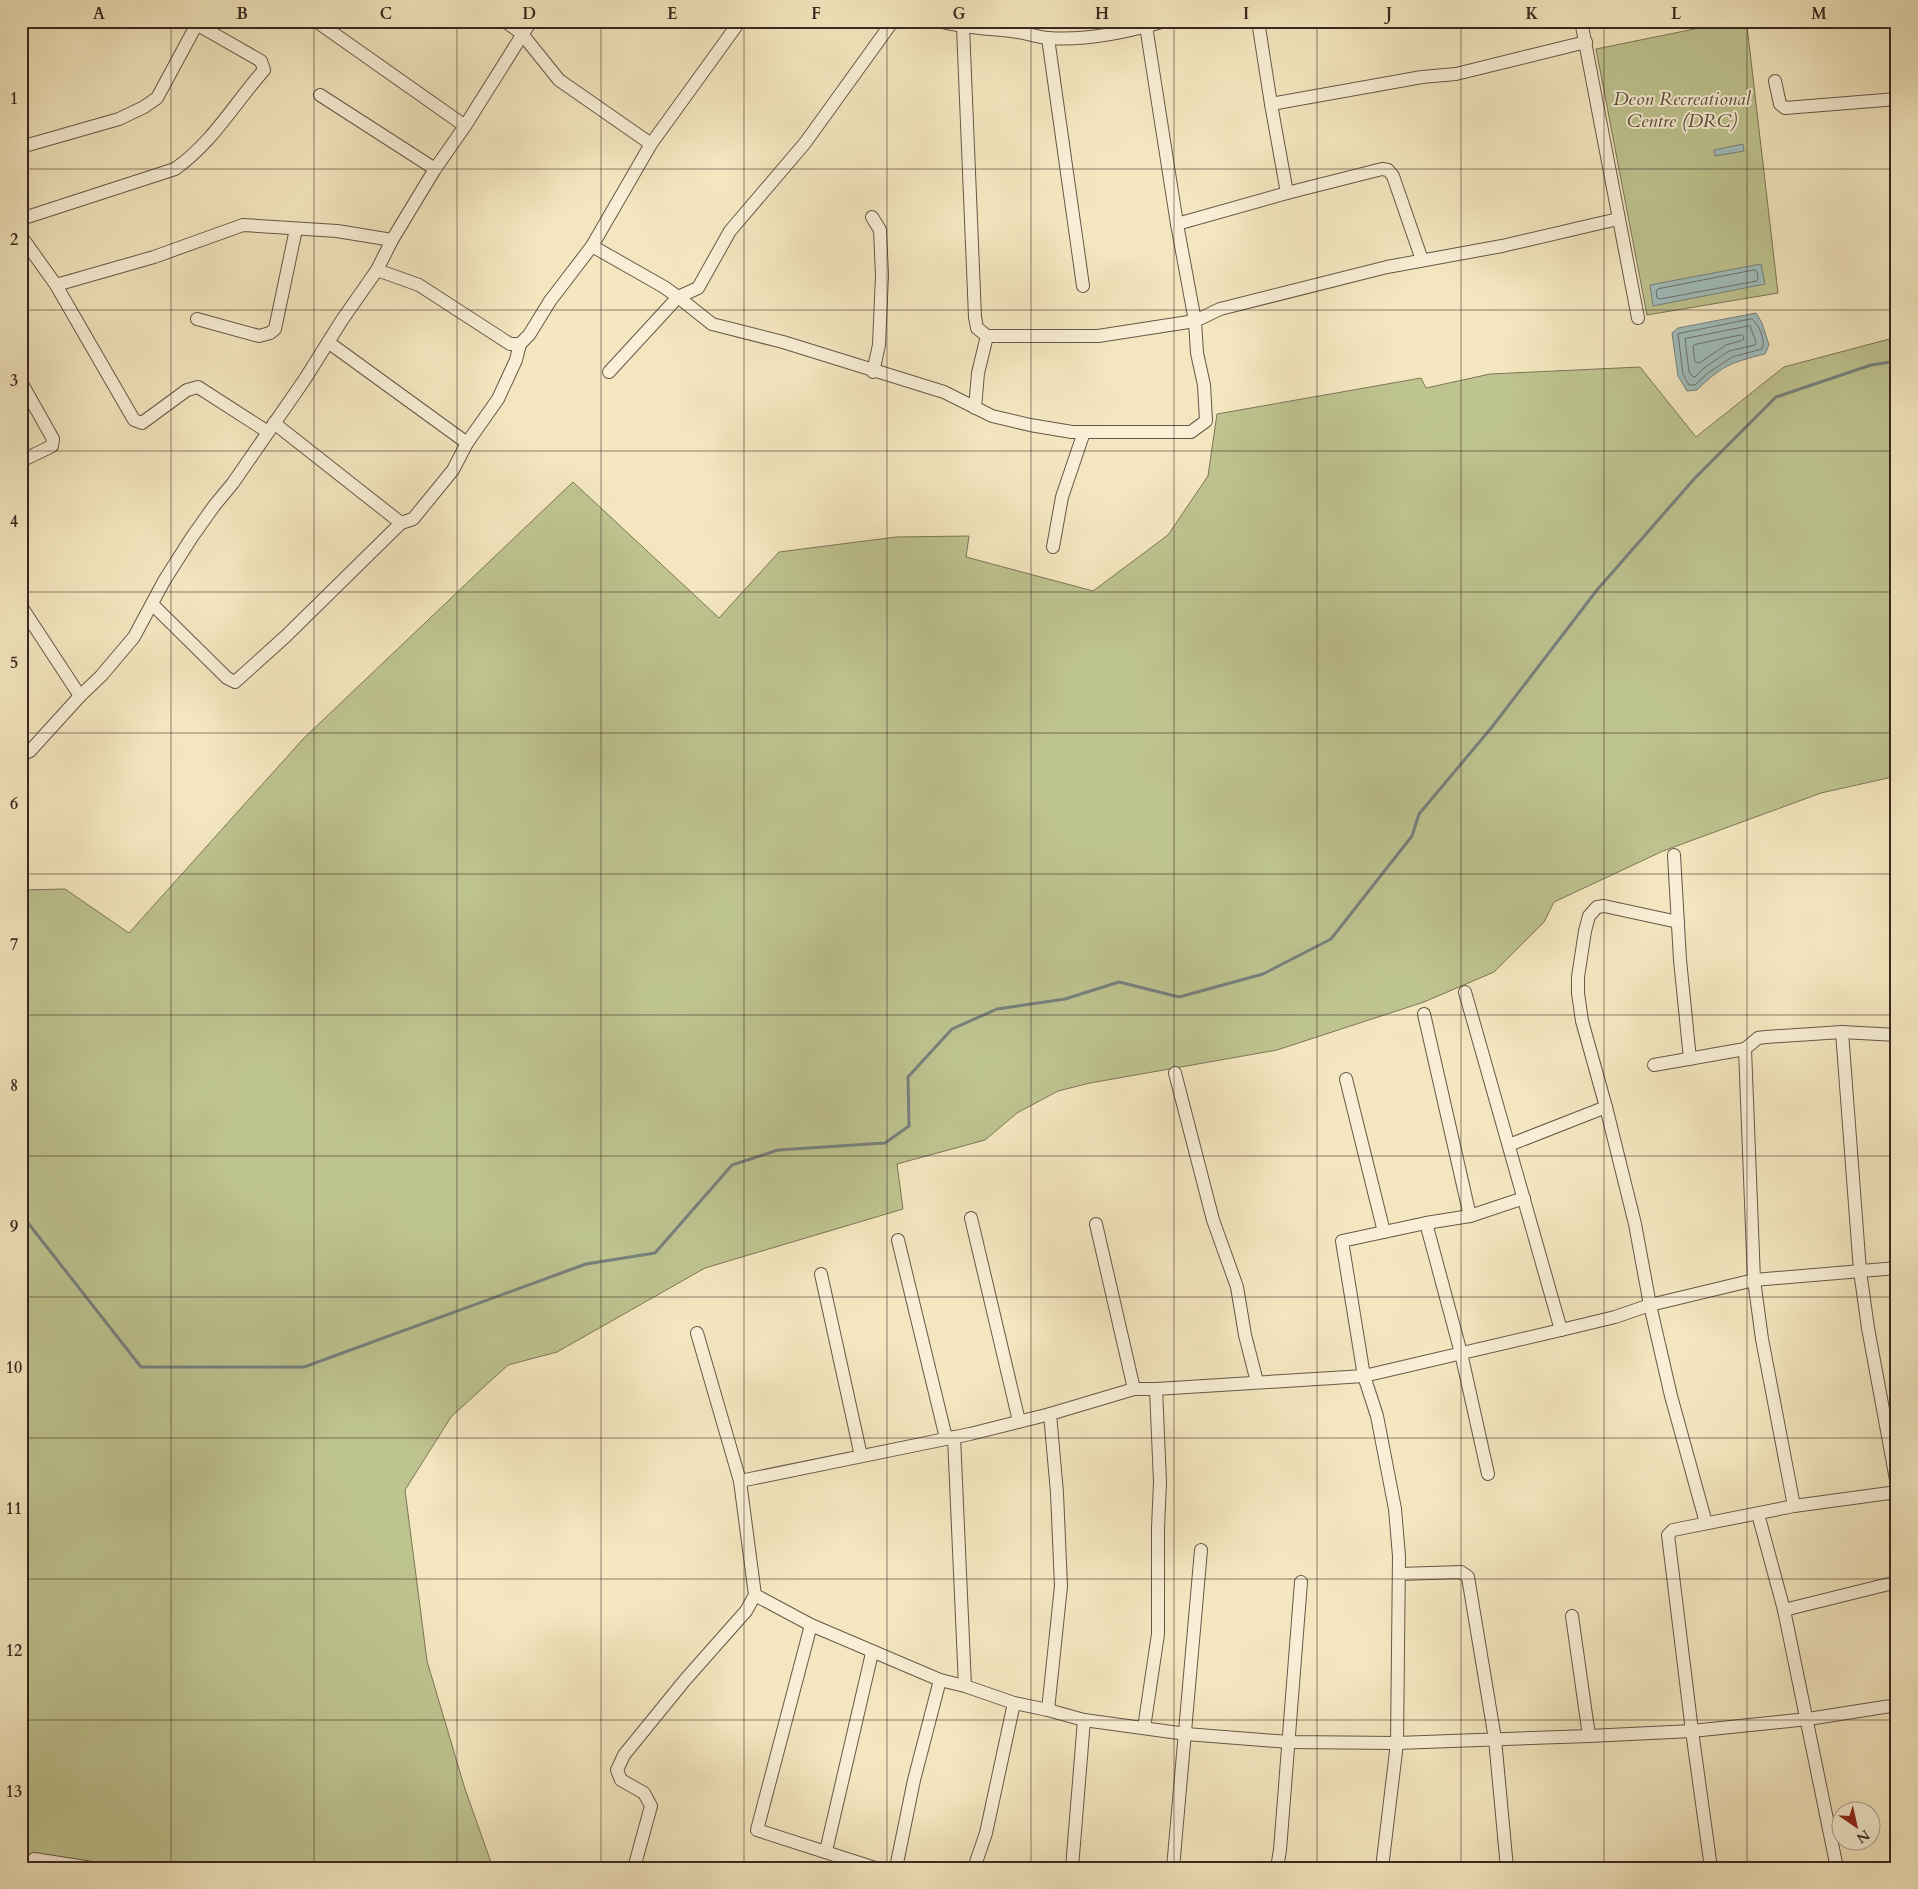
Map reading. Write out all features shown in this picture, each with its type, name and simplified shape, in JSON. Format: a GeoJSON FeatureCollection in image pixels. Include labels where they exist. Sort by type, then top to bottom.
{"type":"FeatureCollection","features":[{"type":"Feature","properties":{"kind":"street"},"geometry":{"type":"LineString","coordinates":[[316,21],[465,126]]}},
{"type":"Feature","properties":{"kind":"street"},"geometry":{"type":"LineString","coordinates":[[505,21],[522,34],[559,80],[651,144]]}},
{"type":"Feature","properties":{"kind":"street"},"geometry":{"type":"LineString","coordinates":[[21,755],[30,751],[80,696],[102,676],[134,637],[164,581],[192,537],[305,379],[377,270],[392,240],[435,169],[465,126],[531,21]]}},
{"type":"Feature","properties":{"kind":"street"},"geometry":{"type":"LineString","coordinates":[[152,604],[227,678],[235,682],[330,594],[401,523],[413,519],[453,470],[468,442],[498,399],[516,360],[520,344],[529,335],[550,301],[592,246],[651,144],[740,21]]}},
{"type":"Feature","properties":{"kind":"street"},"geometry":{"type":"LineString","coordinates":[[609,372],[678,297],[698,288],[730,231],[805,143],[893,21]]}},
{"type":"Feature","properties":{"kind":"street"},"geometry":{"type":"LineString","coordinates":[[939,21],[963,28],[1013,31],[1048,38],[1085,37],[1166,21]]}},
{"type":"Feature","properties":{"kind":"street"},"geometry":{"type":"LineString","coordinates":[[1258,21],[1287,193]]}},
{"type":"Feature","properties":{"kind":"street"},"geometry":{"type":"LineString","coordinates":[[1581,21],[1638,318]]}},
{"type":"Feature","properties":{"kind":"street"},"geometry":{"type":"LineString","coordinates":[[21,147],[119,119],[157,98],[194,22],[261,62],[264,66],[264,70],[246,90],[220,128],[175,169],[21,219]]}},
{"type":"Feature","properties":{"kind":"street"},"geometry":{"type":"LineString","coordinates":[[592,246],[664,287],[712,324],[783,342],[874,372],[944,392],[992,416],[1030,425],[1084,432],[1191,432],[1206,421],[1204,385],[1197,353],[1195,321],[1177,224],[1146,26]]}},
{"type":"Feature","properties":{"kind":"street"},"geometry":{"type":"LineString","coordinates":[[963,28],[976,317],[977,328],[987,336],[1098,336],[1195,321],[1220,309],[1387,267],[1502,246],[1618,219]]}},
{"type":"Feature","properties":{"kind":"street"},"geometry":{"type":"LineString","coordinates":[[1048,38],[1083,286]]}},
{"type":"Feature","properties":{"kind":"street"},"geometry":{"type":"LineString","coordinates":[[1271,104],[1428,76],[1456,74],[1586,42]]}},
{"type":"Feature","properties":{"kind":"street"},"geometry":{"type":"LineString","coordinates":[[1775,81],[1780,104],[1785,108],[1897,99]]}},
{"type":"Feature","properties":{"kind":"street"},"geometry":{"type":"LineString","coordinates":[[320,95],[435,169]]}},
{"type":"Feature","properties":{"kind":"street"},"geometry":{"type":"LineString","coordinates":[[1177,224],[1382,169],[1388,170],[1393,176],[1422,260]]}},
{"type":"Feature","properties":{"kind":"street"},"geometry":{"type":"LineString","coordinates":[[872,217],[880,230],[882,275],[879,345],[874,372]]}},
{"type":"Feature","properties":{"kind":"street"},"geometry":{"type":"LineString","coordinates":[[56,285],[154,257],[243,225],[296,230],[337,231],[392,240]]}},
{"type":"Feature","properties":{"kind":"street"},"geometry":{"type":"LineString","coordinates":[[197,319],[259,336],[270,333],[275,329],[296,230]]}},
{"type":"Feature","properties":{"kind":"street"},"geometry":{"type":"LineString","coordinates":[[21,236],[56,285],[134,420],[142,423],[187,390],[198,387],[271,427],[401,523]]}},
{"type":"Feature","properties":{"kind":"street"},"geometry":{"type":"LineString","coordinates":[[377,270],[419,285],[510,344],[520,344]]}},
{"type":"Feature","properties":{"kind":"street"},"geometry":{"type":"LineString","coordinates":[[975,408],[978,373],[987,336]]}},
{"type":"Feature","properties":{"kind":"street"},"geometry":{"type":"LineString","coordinates":[[328,342],[468,442]]}},
{"type":"Feature","properties":{"kind":"street"},"geometry":{"type":"LineString","coordinates":[[21,382],[52,439],[52,446],[21,461]]}},
{"type":"Feature","properties":{"kind":"street"},"geometry":{"type":"LineString","coordinates":[[1053,547],[1062,497],[1084,432]]}},
{"type":"Feature","properties":{"kind":"street"},"geometry":{"type":"LineString","coordinates":[[21,606],[80,696]]}},
{"type":"Feature","properties":{"kind":"street"},"geometry":{"type":"LineString","coordinates":[[1674,855],[1690,1060]]}},
{"type":"Feature","properties":{"kind":"street"},"geometry":{"type":"LineString","coordinates":[[1678,922],[1604,906],[1597,907],[1588,916],[1578,976],[1578,993],[1582,1021],[1635,1224],[1650,1305],[1671,1396],[1706,1523]]}},
{"type":"Feature","properties":{"kind":"street"},"geometry":{"type":"LineString","coordinates":[[1465,992],[1561,1330]]}},
{"type":"Feature","properties":{"kind":"street"},"geometry":{"type":"LineString","coordinates":[[1424,1014],[1470,1216]]}},
{"type":"Feature","properties":{"kind":"street"},"geometry":{"type":"LineString","coordinates":[[1654,1065],[1745,1049],[1758,1038],[1842,1032],[1897,1035]]}},
{"type":"Feature","properties":{"kind":"street"},"geometry":{"type":"LineString","coordinates":[[1842,1032],[1860,1271],[1868,1328],[1897,1485]]}},
{"type":"Feature","properties":{"kind":"street"},"geometry":{"type":"LineString","coordinates":[[1745,1049],[1754,1280],[1762,1339],[1794,1506]]}},
{"type":"Feature","properties":{"kind":"street"},"geometry":{"type":"LineString","coordinates":[[1174,1073],[1213,1220],[1236,1288],[1257,1382]]}},
{"type":"Feature","properties":{"kind":"street"},"geometry":{"type":"LineString","coordinates":[[1346,1080],[1384,1232]]}},
{"type":"Feature","properties":{"kind":"street"},"geometry":{"type":"LineString","coordinates":[[1509,1145],[1606,1107]]}},
{"type":"Feature","properties":{"kind":"street"},"geometry":{"type":"LineString","coordinates":[[1382,1868],[1396,1743],[1399,1574],[1395,1509],[1377,1416],[1364,1376],[1342,1241],[1426,1223],[1470,1216],[1524,1198]]}},
{"type":"Feature","properties":{"kind":"street"},"geometry":{"type":"LineString","coordinates":[[971,1218],[1019,1421]]}},
{"type":"Feature","properties":{"kind":"street"},"geometry":{"type":"LineString","coordinates":[[1426,1223],[1461,1353],[1488,1474]]}},
{"type":"Feature","properties":{"kind":"street"},"geometry":{"type":"LineString","coordinates":[[1096,1224],[1134,1389]]}},
{"type":"Feature","properties":{"kind":"street"},"geometry":{"type":"LineString","coordinates":[[898,1240],[950,1437],[965,1686]]}},
{"type":"Feature","properties":{"kind":"street"},"geometry":{"type":"LineString","coordinates":[[740,1481],[1050,1414],[1134,1389],[1364,1376],[1615,1317],[1650,1305],[1754,1280],[1897,1268]]}},
{"type":"Feature","properties":{"kind":"street"},"geometry":{"type":"LineString","coordinates":[[821,1274],[861,1456]]}},
{"type":"Feature","properties":{"kind":"street"},"geometry":{"type":"LineString","coordinates":[[634,1868],[650,1806],[644,1793],[621,1780],[617,1770],[624,1755],[685,1680],[746,1611],[755,1595],[740,1481],[697,1333]]}},
{"type":"Feature","properties":{"kind":"street"},"geometry":{"type":"LineString","coordinates":[[1144,1728],[1158,1634],[1160,1482],[1156,1389]]}},
{"type":"Feature","properties":{"kind":"street"},"geometry":{"type":"LineString","coordinates":[[1048,1710],[1061,1586],[1057,1493],[1050,1414]]}},
{"type":"Feature","properties":{"kind":"street"},"geometry":{"type":"LineString","coordinates":[[1711,1868],[1668,1535],[1673,1530],[1794,1506],[1897,1492]]}},
{"type":"Feature","properties":{"kind":"street"},"geometry":{"type":"LineString","coordinates":[[1758,1514],[1784,1610],[1808,1719],[1837,1868]]}},
{"type":"Feature","properties":{"kind":"street"},"geometry":{"type":"LineString","coordinates":[[1173,1868],[1202,1550]]}},
{"type":"Feature","properties":{"kind":"street"},"geometry":{"type":"LineString","coordinates":[[1399,1574],[1461,1572],[1468,1577],[1495,1739],[1506,1868]]}},
{"type":"Feature","properties":{"kind":"street"},"geometry":{"type":"LineString","coordinates":[[1277,1868],[1302,1582]]}},
{"type":"Feature","properties":{"kind":"street"},"geometry":{"type":"LineString","coordinates":[[1784,1610],[1897,1582]]}},
{"type":"Feature","properties":{"kind":"street"},"geometry":{"type":"LineString","coordinates":[[755,1595],[811,1625],[872,1653],[940,1680],[1084,1720],[1186,1734],[1289,1742],[1396,1743],[1589,1736],[1692,1731],[1808,1719],[1897,1706]]}},
{"type":"Feature","properties":{"kind":"street"},"geometry":{"type":"LineString","coordinates":[[1572,1616],[1589,1736]]}},
{"type":"Feature","properties":{"kind":"street"},"geometry":{"type":"LineString","coordinates":[[811,1625],[757,1830],[875,1868]]}},
{"type":"Feature","properties":{"kind":"street"},"geometry":{"type":"LineString","coordinates":[[826,1851],[872,1653]]}},
{"type":"Feature","properties":{"kind":"street"},"geometry":{"type":"LineString","coordinates":[[896,1868],[914,1780],[940,1680]]}},
{"type":"Feature","properties":{"kind":"street"},"geometry":{"type":"LineString","coordinates":[[974,1868],[986,1833],[1014,1702]]}},
{"type":"Feature","properties":{"kind":"street"},"geometry":{"type":"LineString","coordinates":[[1072,1868],[1084,1720]]}},
{"type":"Feature","properties":{"kind":"street"},"geometry":{"type":"LineString","coordinates":[[34,1860],[92,1868]]}},
{"type":"Feature","properties":{"kind":"green space","name":"Deon Recreational Centre (DRC)"},"geometry":{"type":"Polygon","coordinates":[[[1734,21],[1743,21],[1747,26],[1778,293],[1647,315],[1596,49],[1734,21]]]}},
{"type":"Feature","properties":{"kind":"green space"},"geometry":{"type":"Polygon","coordinates":[[[1897,337],[1897,776],[1821,793],[1663,851],[1554,902],[1544,922],[1494,972],[1424,1002],[1277,1050],[1090,1083],[1058,1091],[1017,1113],[985,1140],[897,1164],[903,1209],[705,1268],[557,1352],[508,1365],[451,1417],[405,1490],[427,1661],[465,1789],[493,1868],[21,1868],[21,890],[65,889],[129,933],[303,739],[573,482],[719,618],[779,552],[896,537],[969,536],[966,557],[1093,591],[1168,535],[1208,476],[1217,414],[1421,378],[1426,388],[1490,374],[1640,367],[1696,437],[1784,367],[1897,337]]]}},
{"type":"Feature","properties":{"kind":"water"},"geometry":{"type":"Polygon","coordinates":[[[1743,144],[1744,151],[1715,156],[1714,150],[1743,144]]]}},
{"type":"Feature","properties":{"kind":"water"},"geometry":{"type":"Polygon","coordinates":[[[1761,264],[1765,284],[1653,306],[1650,285],[1761,264]]]}},
{"type":"Feature","properties":{"kind":"water"},"geometry":{"type":"Polygon","coordinates":[[[1756,313],[1762,323],[1769,345],[1765,354],[1728,366],[1713,375],[1697,390],[1687,391],[1678,376],[1672,333],[1678,328],[1756,313]]]}},
{"type":"Feature","properties":{"kind":"waterway"},"geometry":{"type":"LineString","coordinates":[[21,1214],[141,1367],[304,1367],[586,1264],[655,1253],[732,1165],[778,1150],[885,1143],[909,1126],[908,1077],[952,1029],[997,1009],[1065,999],[1119,982],[1179,997],[1263,974],[1331,939],[1412,836],[1419,814],[1492,727],[1597,590],[1695,478],[1776,397],[1871,365],[1897,361]]}}]}
